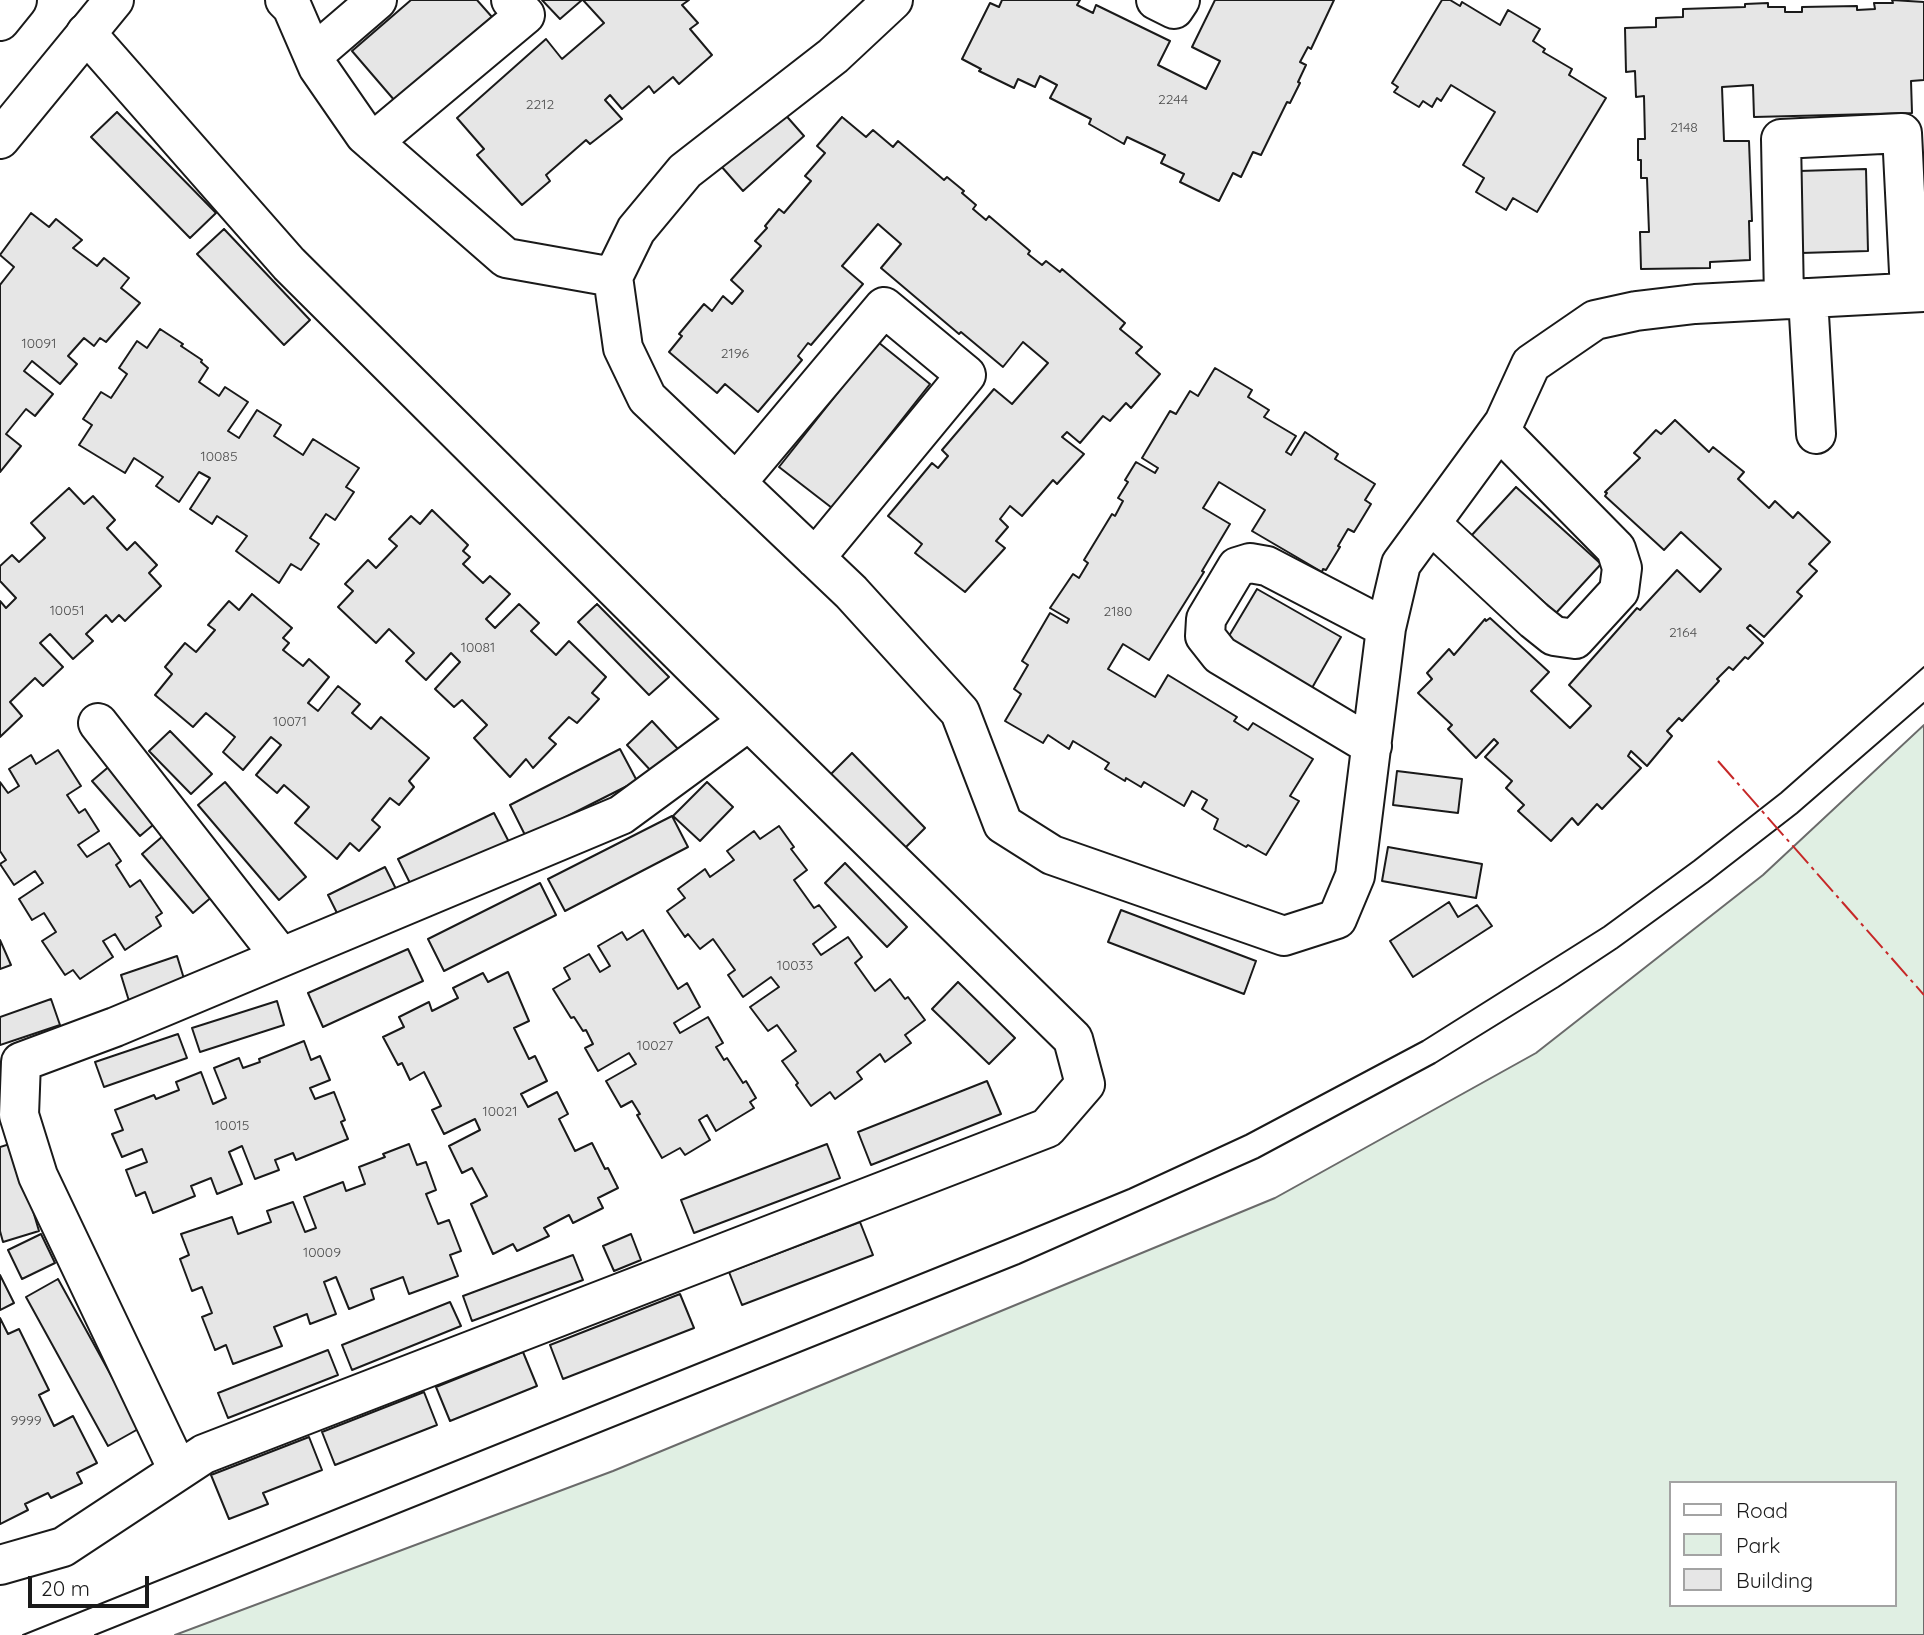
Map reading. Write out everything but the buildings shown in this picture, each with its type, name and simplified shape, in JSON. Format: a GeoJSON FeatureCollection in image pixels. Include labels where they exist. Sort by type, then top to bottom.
{"type":"FeatureCollection","features":[{"type":"Feature","properties":{"kind":"main road"},"geometry":{"type":"LineString","coordinates":[[0,21],[17,0]]}},
{"type":"Feature","properties":{"kind":"main road"},"geometry":{"type":"LineString","coordinates":[[0,139],[114,0]]}},
{"type":"Feature","properties":{"kind":"main road"},"geometry":{"type":"LineString","coordinates":[[285,0],[292,7],[318,67],[366,135],[506,258],[612,277]]}},
{"type":"Feature","properties":{"kind":"main road"},"geometry":{"type":"LineString","coordinates":[[313,55],[377,0]]}},
{"type":"Feature","properties":{"kind":"main road"},"geometry":{"type":"LineString","coordinates":[[373,142],[525,15],[511,0]]}},
{"type":"Feature","properties":{"kind":"main road"},"geometry":{"type":"LineString","coordinates":[[893,0],[833,56],[685,171],[636,230],[612,277],[623,348],[647,398],[850,592],[960,712],[1003,824],[1052,855],[1284,936],[1337,919],[1355,876],[1386,628],[1401,564],[1504,423],[1531,364],[1594,320],[1636,311],[1695,304],[1796,298],[1917,292],[1902,133],[1781,139],[1796,298],[1816,434]]}},
{"type":"Feature","properties":{"kind":"main road"},"geometry":{"type":"LineString","coordinates":[[1156,0],[1174,9],[1180,0]]}},
{"type":"Feature","properties":{"kind":"main road"},"geometry":{"type":"LineString","coordinates":[[0,1565],[63,1547],[204,1454],[1047,1128],[1085,1084],[1073,1038],[289,264],[86,33]]}},
{"type":"Feature","properties":{"kind":"main road"},"geometry":{"type":"LineString","coordinates":[[736,483],[884,307],[966,375],[815,558]]}},
{"type":"Feature","properties":{"kind":"main road"},"geometry":{"type":"LineString","coordinates":[[1431,524],[1534,620],[1554,635],[1575,639],[1619,591],[1622,568],[1616,549],[1499,430]]}},
{"type":"Feature","properties":{"kind":"main road"},"geometry":{"type":"LineString","coordinates":[[1372,746],[1220,656],[1205,636],[1206,619],[1237,567],[1250,563],[1267,566],[1386,628]]}},
{"type":"Feature","properties":{"kind":"main road"},"geometry":{"type":"LineString","coordinates":[[177,1470],[38,1176],[19,1115],[20,1062],[115,1027],[621,815],[749,721]]}},
{"type":"Feature","properties":{"kind":"main road"},"geometry":{"type":"LineString","coordinates":[[98,723],[281,957]]}},
{"type":"Feature","properties":{"kind":"green space"},"geometry":{"type":"Polygon","coordinates":[[[1924,725],[1924,1635],[175,1635],[613,1471],[1275,1198],[1536,1053],[1763,875],[1924,725]]]}},
{"type":"Feature","properties":{"kind":"tram line"},"geometry":{"type":"LineString","coordinates":[[23,1635],[1010,1238],[1129,1189],[1246,1135],[1423,1041],[1604,927],[1781,793],[1924,667]]}},
{"type":"Feature","properties":{"kind":"tram line"},"geometry":{"type":"LineString","coordinates":[[95,1635],[1019,1264],[1258,1158],[1435,1063],[1617,948],[1797,813],[1924,703]]}},
{"type":"Feature","properties":{"kind":"power"},"geometry":{"type":"LineString","coordinates":[[1718,761],[1924,995]]}}]}
